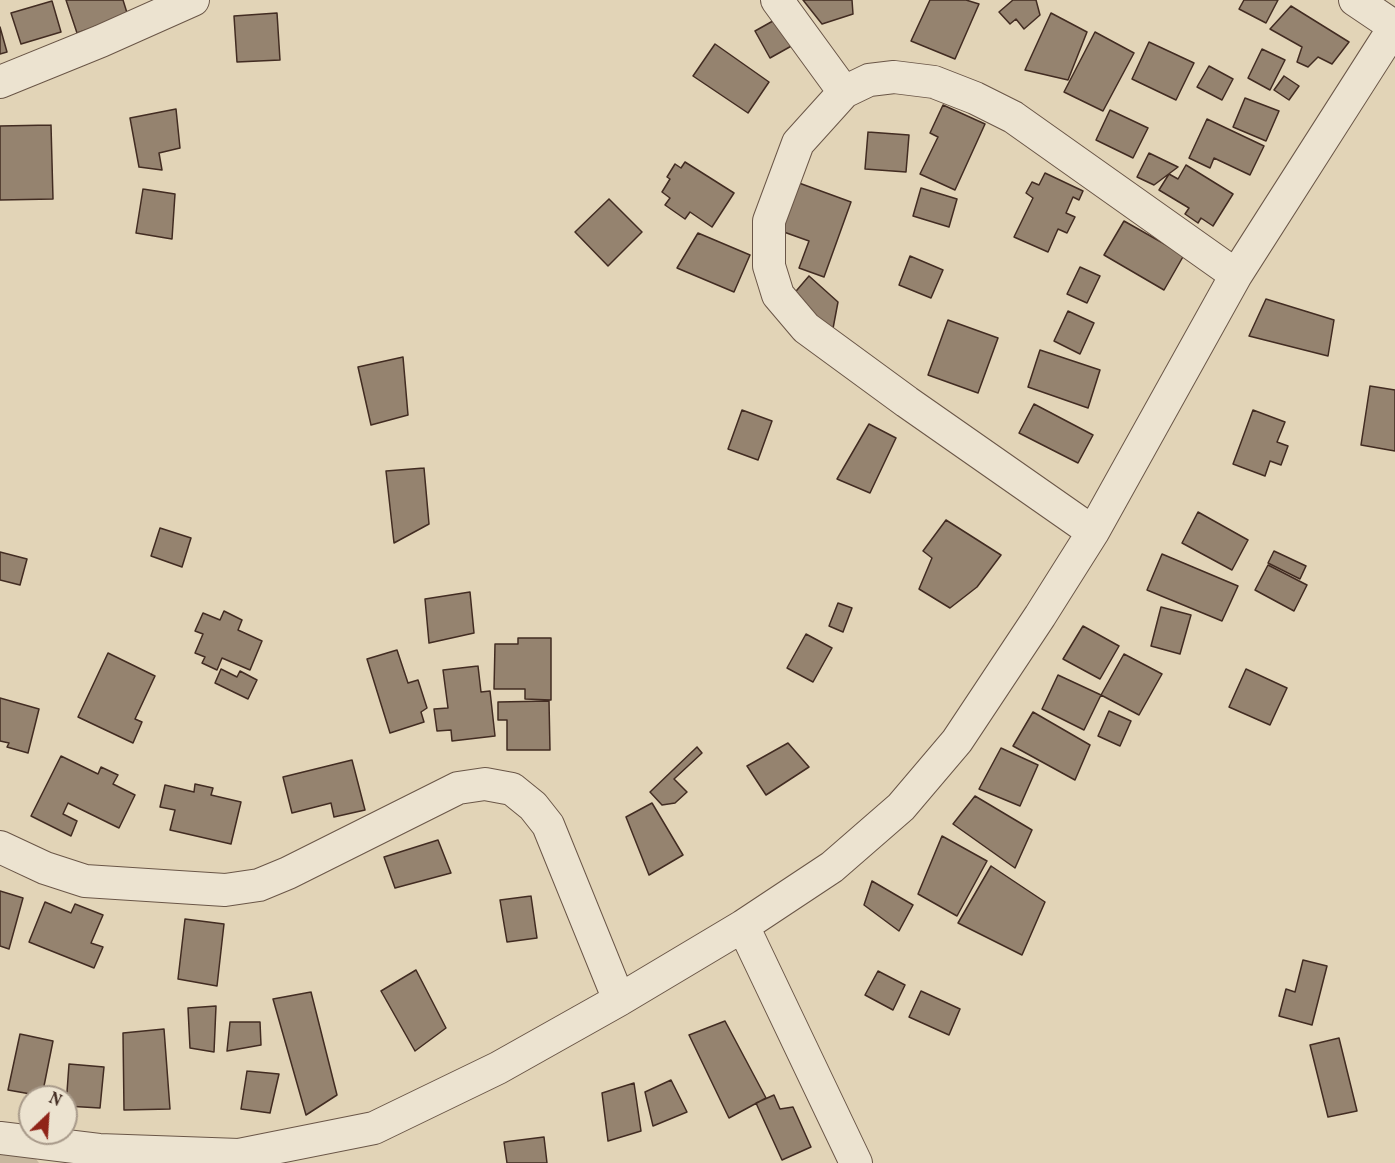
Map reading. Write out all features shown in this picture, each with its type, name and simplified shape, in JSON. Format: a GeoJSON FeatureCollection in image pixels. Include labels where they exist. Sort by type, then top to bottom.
{"type":"FeatureCollection","features":[{"type":"Feature","properties":{"kind":"street"},"geometry":{"type":"LineString","coordinates":[[0,82],[194,0]]}},
{"type":"Feature","properties":{"kind":"street"},"geometry":{"type":"LineString","coordinates":[[777,0],[844,92]]}},
{"type":"Feature","properties":{"kind":"street"},"geometry":{"type":"LineString","coordinates":[[0,1138],[99,1150],[238,1159],[374,1128],[498,1068],[619,1000],[742,926],[832,867],[901,807],[957,741],[1093,532],[1236,275],[1395,27],[1355,0]]}},
{"type":"Feature","properties":{"kind":"street"},"geometry":{"type":"LineString","coordinates":[[1093,532],[907,402],[806,328],[778,295],[769,266],[769,221],[798,143],[844,92],[868,80],[894,77],[934,82],[975,98],[1013,117],[1236,275]]}},
{"type":"Feature","properties":{"kind":"street"},"geometry":{"type":"LineString","coordinates":[[0,848],[45,868],[85,880],[225,890],[259,885],[288,873],[458,788],[485,784],[512,789],[533,806],[548,825],[619,1000]]}},
{"type":"Feature","properties":{"kind":"street"},"geometry":{"type":"LineString","coordinates":[[742,926],[856,1163]]}},
{"type":"Feature","properties":{"kind":"shaded area"},"geometry":{"type":"Polygon","coordinates":[[[0,1148],[30,1151],[39,1163],[0,1163],[0,1148]]]}},
{"type":"Feature","properties":{"kind":"building"},"geometry":{"type":"Polygon","coordinates":[[[66,0],[123,0],[128,16],[77,33],[66,0]]]}},
{"type":"Feature","properties":{"kind":"building"},"geometry":{"type":"Polygon","coordinates":[[[803,0],[852,0],[853,14],[822,24],[803,0]]]}},
{"type":"Feature","properties":{"kind":"building"},"geometry":{"type":"Polygon","coordinates":[[[930,0],[966,0],[979,4],[955,59],[911,41],[930,0]]]}},
{"type":"Feature","properties":{"kind":"building"},"geometry":{"type":"Polygon","coordinates":[[[1013,0],[1036,0],[1040,15],[1024,29],[1016,19],[1010,24],[999,12],[1013,0]]]}},
{"type":"Feature","properties":{"kind":"building"},"geometry":{"type":"Polygon","coordinates":[[[1244,0],[1278,0],[1266,23],[1239,9],[1244,0]]]}},
{"type":"Feature","properties":{"kind":"building"},"geometry":{"type":"Polygon","coordinates":[[[52,1],[61,32],[21,44],[11,13],[52,1]]]}},
{"type":"Feature","properties":{"kind":"building"},"geometry":{"type":"Polygon","coordinates":[[[1291,6],[1349,42],[1332,64],[1318,57],[1308,67],[1297,62],[1302,47],[1270,29],[1291,6]]]}},
{"type":"Feature","properties":{"kind":"building"},"geometry":{"type":"Polygon","coordinates":[[[277,13],[280,60],[237,62],[234,16],[277,13]]]}},
{"type":"Feature","properties":{"kind":"building"},"geometry":{"type":"Polygon","coordinates":[[[1051,13],[1087,32],[1068,80],[1025,70],[1051,13]]]}},
{"type":"Feature","properties":{"kind":"building"},"geometry":{"type":"Polygon","coordinates":[[[780,17],[795,44],[770,58],[755,31],[780,17]]]}},
{"type":"Feature","properties":{"kind":"building"},"geometry":{"type":"Polygon","coordinates":[[[0,27],[7,52],[0,54],[0,27]]]}},
{"type":"Feature","properties":{"kind":"building"},"geometry":{"type":"Polygon","coordinates":[[[1095,32],[1134,53],[1103,111],[1064,92],[1095,32]]]}},
{"type":"Feature","properties":{"kind":"building"},"geometry":{"type":"Polygon","coordinates":[[[1149,42],[1194,63],[1176,100],[1132,79],[1149,42]]]}},
{"type":"Feature","properties":{"kind":"building"},"geometry":{"type":"Polygon","coordinates":[[[715,44],[769,82],[748,113],[693,76],[715,44]]]}},
{"type":"Feature","properties":{"kind":"building"},"geometry":{"type":"Polygon","coordinates":[[[1262,49],[1285,60],[1270,90],[1248,78],[1262,49]]]}},
{"type":"Feature","properties":{"kind":"building"},"geometry":{"type":"Polygon","coordinates":[[[1209,66],[1233,79],[1222,100],[1197,87],[1209,66]]]}},
{"type":"Feature","properties":{"kind":"building"},"geometry":{"type":"Polygon","coordinates":[[[1284,76],[1299,86],[1289,100],[1274,90],[1284,76]]]}},
{"type":"Feature","properties":{"kind":"building"},"geometry":{"type":"Polygon","coordinates":[[[1245,98],[1279,111],[1266,141],[1233,127],[1245,98]]]}},
{"type":"Feature","properties":{"kind":"building"},"geometry":{"type":"Polygon","coordinates":[[[943,105],[985,124],[955,190],[920,174],[938,137],[930,133],[943,105]]]}},
{"type":"Feature","properties":{"kind":"building"},"geometry":{"type":"Polygon","coordinates":[[[176,109],[180,148],[159,153],[162,170],[139,167],[130,118],[176,109]]]}},
{"type":"Feature","properties":{"kind":"building"},"geometry":{"type":"Polygon","coordinates":[[[1110,110],[1148,128],[1133,158],[1096,140],[1110,110]]]}},
{"type":"Feature","properties":{"kind":"building"},"geometry":{"type":"Polygon","coordinates":[[[1207,119],[1264,146],[1250,175],[1214,158],[1210,168],[1189,158],[1207,119]]]}},
{"type":"Feature","properties":{"kind":"building"},"geometry":{"type":"Polygon","coordinates":[[[51,125],[53,199],[0,200],[0,126],[51,125]]]}},
{"type":"Feature","properties":{"kind":"building"},"geometry":{"type":"Polygon","coordinates":[[[868,132],[909,135],[906,172],[865,169],[868,132]]]}},
{"type":"Feature","properties":{"kind":"building"},"geometry":{"type":"Polygon","coordinates":[[[1149,153],[1178,167],[1154,185],[1137,177],[1149,153]]]}},
{"type":"Feature","properties":{"kind":"building"},"geometry":{"type":"Polygon","coordinates":[[[685,162],[734,193],[712,227],[690,212],[685,219],[665,205],[670,198],[662,192],[670,179],[667,177],[675,164],[681,168],[685,162]]]}},
{"type":"Feature","properties":{"kind":"building"},"geometry":{"type":"Polygon","coordinates":[[[1186,165],[1233,194],[1213,226],[1201,218],[1198,223],[1185,214],[1189,208],[1159,190],[1169,174],[1178,179],[1186,165]]]}},
{"type":"Feature","properties":{"kind":"building"},"geometry":{"type":"Polygon","coordinates":[[[1045,173],[1083,191],[1079,200],[1073,197],[1066,213],[1075,217],[1067,233],[1058,229],[1048,252],[1014,237],[1033,198],[1026,193],[1032,182],[1039,185],[1045,173]]]}},
{"type":"Feature","properties":{"kind":"building"},"geometry":{"type":"Polygon","coordinates":[[[799,183],[851,202],[824,277],[799,268],[809,241],[781,231],[799,183]]]}},
{"type":"Feature","properties":{"kind":"building"},"geometry":{"type":"Polygon","coordinates":[[[921,188],[957,199],[949,227],[913,216],[921,188]]]}},
{"type":"Feature","properties":{"kind":"building"},"geometry":{"type":"Polygon","coordinates":[[[143,189],[175,194],[172,239],[136,233],[143,189]]]}},
{"type":"Feature","properties":{"kind":"building"},"geometry":{"type":"Polygon","coordinates":[[[609,199],[642,232],[608,266],[575,232],[609,199]]]}},
{"type":"Feature","properties":{"kind":"building"},"geometry":{"type":"Polygon","coordinates":[[[1124,221],[1184,255],[1164,290],[1104,255],[1124,221]]]}},
{"type":"Feature","properties":{"kind":"building"},"geometry":{"type":"Polygon","coordinates":[[[698,233],[750,255],[734,292],[677,268],[698,233]]]}},
{"type":"Feature","properties":{"kind":"building"},"geometry":{"type":"Polygon","coordinates":[[[910,256],[943,270],[931,298],[899,285],[910,256]]]}},
{"type":"Feature","properties":{"kind":"building"},"geometry":{"type":"Polygon","coordinates":[[[1080,267],[1100,276],[1087,303],[1067,294],[1080,267]]]}},
{"type":"Feature","properties":{"kind":"building"},"geometry":{"type":"Polygon","coordinates":[[[809,276],[838,302],[831,339],[791,297],[809,276]]]}},
{"type":"Feature","properties":{"kind":"building"},"geometry":{"type":"Polygon","coordinates":[[[1266,299],[1334,320],[1328,356],[1249,336],[1266,299]]]}},
{"type":"Feature","properties":{"kind":"building"},"geometry":{"type":"Polygon","coordinates":[[[1068,311],[1094,323],[1080,354],[1054,341],[1068,311]]]}},
{"type":"Feature","properties":{"kind":"building"},"geometry":{"type":"Polygon","coordinates":[[[948,320],[998,338],[978,393],[928,375],[948,320]]]}},
{"type":"Feature","properties":{"kind":"building"},"geometry":{"type":"Polygon","coordinates":[[[1040,350],[1100,370],[1088,408],[1028,387],[1040,350]]]}},
{"type":"Feature","properties":{"kind":"building"},"geometry":{"type":"Polygon","coordinates":[[[403,357],[408,415],[371,425],[358,367],[403,357]]]}},
{"type":"Feature","properties":{"kind":"building"},"geometry":{"type":"Polygon","coordinates":[[[1370,386],[1395,390],[1395,451],[1361,445],[1370,386]]]}},
{"type":"Feature","properties":{"kind":"building"},"geometry":{"type":"Polygon","coordinates":[[[1034,404],[1093,435],[1078,463],[1019,433],[1034,404]]]}},
{"type":"Feature","properties":{"kind":"building"},"geometry":{"type":"Polygon","coordinates":[[[742,410],[772,421],[758,460],[728,449],[742,410]]]}},
{"type":"Feature","properties":{"kind":"building"},"geometry":{"type":"Polygon","coordinates":[[[1253,410],[1285,422],[1277,442],[1288,446],[1281,465],[1270,461],[1265,476],[1233,464],[1253,410]]]}},
{"type":"Feature","properties":{"kind":"building"},"geometry":{"type":"Polygon","coordinates":[[[869,424],[896,438],[870,493],[837,479],[869,424]]]}},
{"type":"Feature","properties":{"kind":"building"},"geometry":{"type":"Polygon","coordinates":[[[424,468],[429,524],[394,543],[386,471],[424,468]]]}},
{"type":"Feature","properties":{"kind":"building"},"geometry":{"type":"Polygon","coordinates":[[[1198,512],[1248,540],[1232,570],[1182,543],[1198,512]]]}},
{"type":"Feature","properties":{"kind":"building"},"geometry":{"type":"Polygon","coordinates":[[[946,520],[1001,555],[977,587],[950,608],[919,589],[932,558],[923,551],[946,520]]]}},
{"type":"Feature","properties":{"kind":"building"},"geometry":{"type":"Polygon","coordinates":[[[160,528],[191,538],[182,567],[151,556],[160,528]]]}},
{"type":"Feature","properties":{"kind":"building"},"geometry":{"type":"Polygon","coordinates":[[[1274,551],[1306,566],[1300,579],[1268,563],[1274,551]]]}},
{"type":"Feature","properties":{"kind":"building"},"geometry":{"type":"Polygon","coordinates":[[[0,552],[27,559],[20,585],[0,580],[0,552]]]}},
{"type":"Feature","properties":{"kind":"building"},"geometry":{"type":"Polygon","coordinates":[[[1162,554],[1238,586],[1222,621],[1147,590],[1162,554]]]}},
{"type":"Feature","properties":{"kind":"building"},"geometry":{"type":"Polygon","coordinates":[[[1268,565],[1307,585],[1294,611],[1255,590],[1268,565]]]}},
{"type":"Feature","properties":{"kind":"building"},"geometry":{"type":"Polygon","coordinates":[[[470,592],[474,633],[429,643],[425,599],[470,592]]]}},
{"type":"Feature","properties":{"kind":"building"},"geometry":{"type":"Polygon","coordinates":[[[838,603],[852,608],[843,632],[829,626],[838,603]]]}},
{"type":"Feature","properties":{"kind":"building"},"geometry":{"type":"Polygon","coordinates":[[[1161,607],[1191,615],[1180,654],[1151,646],[1161,607]]]}},
{"type":"Feature","properties":{"kind":"building"},"geometry":{"type":"Polygon","coordinates":[[[224,611],[242,620],[238,630],[262,641],[250,670],[222,658],[217,670],[202,663],[205,657],[195,653],[203,634],[195,631],[203,613],[220,620],[224,611]]]}},
{"type":"Feature","properties":{"kind":"building"},"geometry":{"type":"Polygon","coordinates":[[[1083,626],[1119,646],[1100,679],[1063,659],[1083,626]]]}},
{"type":"Feature","properties":{"kind":"building"},"geometry":{"type":"Polygon","coordinates":[[[806,634],[832,648],[813,682],[787,668],[806,634]]]}},
{"type":"Feature","properties":{"kind":"building"},"geometry":{"type":"Polygon","coordinates":[[[518,638],[551,638],[551,700],[525,699],[525,689],[494,689],[495,644],[518,644],[518,638]]]}},
{"type":"Feature","properties":{"kind":"building"},"geometry":{"type":"Polygon","coordinates":[[[397,650],[408,683],[418,680],[427,708],[421,712],[424,722],[390,733],[367,659],[397,650]]]}},
{"type":"Feature","properties":{"kind":"building"},"geometry":{"type":"Polygon","coordinates":[[[108,653],[155,676],[135,719],[142,722],[133,743],[78,717],[108,653]]]}},
{"type":"Feature","properties":{"kind":"building"},"geometry":{"type":"Polygon","coordinates":[[[1124,654],[1162,674],[1139,715],[1101,695],[1124,654]]]}},
{"type":"Feature","properties":{"kind":"building"},"geometry":{"type":"Polygon","coordinates":[[[478,666],[481,692],[490,691],[495,736],[452,741],[451,730],[437,731],[434,709],[448,708],[443,670],[478,666]]]}},
{"type":"Feature","properties":{"kind":"building"},"geometry":{"type":"Polygon","coordinates":[[[221,669],[237,677],[240,671],[257,680],[248,699],[215,683],[221,669]]]}},
{"type":"Feature","properties":{"kind":"building"},"geometry":{"type":"Polygon","coordinates":[[[1246,669],[1287,688],[1270,725],[1229,707],[1246,669]]]}},
{"type":"Feature","properties":{"kind":"building"},"geometry":{"type":"Polygon","coordinates":[[[1058,675],[1101,695],[1084,730],[1042,709],[1058,675]]]}},
{"type":"Feature","properties":{"kind":"building"},"geometry":{"type":"Polygon","coordinates":[[[0,698],[39,709],[28,753],[7,747],[9,743],[0,741],[0,698]]]}},
{"type":"Feature","properties":{"kind":"building"},"geometry":{"type":"Polygon","coordinates":[[[549,701],[550,750],[507,750],[507,720],[498,720],[498,702],[549,701]]]}},
{"type":"Feature","properties":{"kind":"building"},"geometry":{"type":"Polygon","coordinates":[[[1109,711],[1131,721],[1120,746],[1098,736],[1109,711]]]}},
{"type":"Feature","properties":{"kind":"building"},"geometry":{"type":"Polygon","coordinates":[[[1033,712],[1090,745],[1075,780],[1013,746],[1033,712]]]}},
{"type":"Feature","properties":{"kind":"building"},"geometry":{"type":"Polygon","coordinates":[[[788,743],[809,767],[766,795],[747,766],[788,743]]]}},
{"type":"Feature","properties":{"kind":"building"},"geometry":{"type":"Polygon","coordinates":[[[697,747],[702,753],[674,779],[687,792],[675,803],[662,805],[650,792],[697,747]]]}},
{"type":"Feature","properties":{"kind":"building"},"geometry":{"type":"Polygon","coordinates":[[[1001,748],[1038,765],[1020,806],[979,789],[1001,748]]]}},
{"type":"Feature","properties":{"kind":"building"},"geometry":{"type":"Polygon","coordinates":[[[61,756],[98,774],[101,767],[118,775],[113,784],[135,795],[119,828],[68,803],[63,814],[77,821],[71,836],[31,816],[61,756]]]}},
{"type":"Feature","properties":{"kind":"building"},"geometry":{"type":"Polygon","coordinates":[[[352,760],[365,810],[334,817],[331,803],[292,813],[283,777],[352,760]]]}},
{"type":"Feature","properties":{"kind":"building"},"geometry":{"type":"Polygon","coordinates":[[[195,784],[213,788],[211,795],[241,802],[231,844],[170,830],[175,810],[160,807],[165,785],[194,792],[195,784]]]}},
{"type":"Feature","properties":{"kind":"building"},"geometry":{"type":"Polygon","coordinates":[[[975,796],[1032,830],[1015,868],[953,824],[975,796]]]}},
{"type":"Feature","properties":{"kind":"building"},"geometry":{"type":"Polygon","coordinates":[[[652,803],[683,855],[649,875],[626,817],[652,803]]]}},
{"type":"Feature","properties":{"kind":"building"},"geometry":{"type":"Polygon","coordinates":[[[942,836],[987,861],[957,916],[918,894],[942,836]]]}},
{"type":"Feature","properties":{"kind":"building"},"geometry":{"type":"Polygon","coordinates":[[[438,840],[451,873],[395,888],[384,857],[438,840]]]}},
{"type":"Feature","properties":{"kind":"building"},"geometry":{"type":"Polygon","coordinates":[[[991,866],[1045,902],[1022,955],[958,923],[991,866]]]}},
{"type":"Feature","properties":{"kind":"building"},"geometry":{"type":"Polygon","coordinates":[[[872,881],[913,905],[899,931],[864,905],[872,881]]]}},
{"type":"Feature","properties":{"kind":"building"},"geometry":{"type":"Polygon","coordinates":[[[0,891],[23,898],[9,949],[0,946],[0,891]]]}},
{"type":"Feature","properties":{"kind":"building"},"geometry":{"type":"Polygon","coordinates":[[[531,896],[537,938],[507,942],[500,900],[531,896]]]}},
{"type":"Feature","properties":{"kind":"building"},"geometry":{"type":"Polygon","coordinates":[[[45,902],[71,913],[75,904],[103,915],[91,943],[103,947],[94,968],[29,942],[45,902]]]}},
{"type":"Feature","properties":{"kind":"building"},"geometry":{"type":"Polygon","coordinates":[[[185,919],[224,924],[217,986],[178,979],[185,919]]]}},
{"type":"Feature","properties":{"kind":"building"},"geometry":{"type":"Polygon","coordinates":[[[1303,960],[1327,966],[1312,1025],[1279,1016],[1286,989],[1295,992],[1303,960]]]}},
{"type":"Feature","properties":{"kind":"building"},"geometry":{"type":"Polygon","coordinates":[[[416,970],[446,1028],[415,1051],[381,991],[416,970]]]}},
{"type":"Feature","properties":{"kind":"building"},"geometry":{"type":"Polygon","coordinates":[[[878,971],[905,985],[893,1010],[865,995],[878,971]]]}},
{"type":"Feature","properties":{"kind":"building"},"geometry":{"type":"Polygon","coordinates":[[[921,991],[960,1009],[949,1035],[909,1017],[921,991]]]}},
{"type":"Feature","properties":{"kind":"building"},"geometry":{"type":"Polygon","coordinates":[[[311,992],[337,1095],[306,1115],[273,999],[311,992]]]}},
{"type":"Feature","properties":{"kind":"building"},"geometry":{"type":"Polygon","coordinates":[[[216,1006],[214,1052],[190,1048],[188,1008],[216,1006]]]}},
{"type":"Feature","properties":{"kind":"building"},"geometry":{"type":"Polygon","coordinates":[[[725,1021],[766,1098],[729,1118],[689,1035],[725,1021]]]}},
{"type":"Feature","properties":{"kind":"building"},"geometry":{"type":"Polygon","coordinates":[[[230,1022],[260,1022],[261,1045],[227,1051],[230,1022]]]}},
{"type":"Feature","properties":{"kind":"building"},"geometry":{"type":"Polygon","coordinates":[[[164,1029],[170,1109],[124,1110],[123,1033],[164,1029]]]}},
{"type":"Feature","properties":{"kind":"building"},"geometry":{"type":"Polygon","coordinates":[[[20,1034],[53,1041],[44,1085],[18,1085],[18,1092],[8,1090],[20,1034]]]}},
{"type":"Feature","properties":{"kind":"building"},"geometry":{"type":"Polygon","coordinates":[[[1339,1038],[1357,1111],[1328,1117],[1310,1045],[1339,1038]]]}},
{"type":"Feature","properties":{"kind":"building"},"geometry":{"type":"Polygon","coordinates":[[[69,1064],[104,1067],[100,1108],[78,1107],[78,1085],[68,1085],[69,1064]]]}},
{"type":"Feature","properties":{"kind":"building"},"geometry":{"type":"Polygon","coordinates":[[[247,1071],[279,1074],[270,1113],[241,1109],[247,1071]]]}},
{"type":"Feature","properties":{"kind":"building"},"geometry":{"type":"Polygon","coordinates":[[[671,1080],[687,1112],[653,1126],[645,1092],[671,1080]]]}},
{"type":"Feature","properties":{"kind":"building"},"geometry":{"type":"Polygon","coordinates":[[[634,1083],[641,1131],[608,1141],[602,1093],[634,1083]]]}},
{"type":"Feature","properties":{"kind":"building"},"geometry":{"type":"Polygon","coordinates":[[[774,1095],[780,1109],[793,1107],[811,1147],[782,1160],[756,1103],[774,1095]]]}},
{"type":"Feature","properties":{"kind":"building"},"geometry":{"type":"Polygon","coordinates":[[[544,1137],[547,1163],[507,1163],[504,1142],[544,1137]]]}}]}
